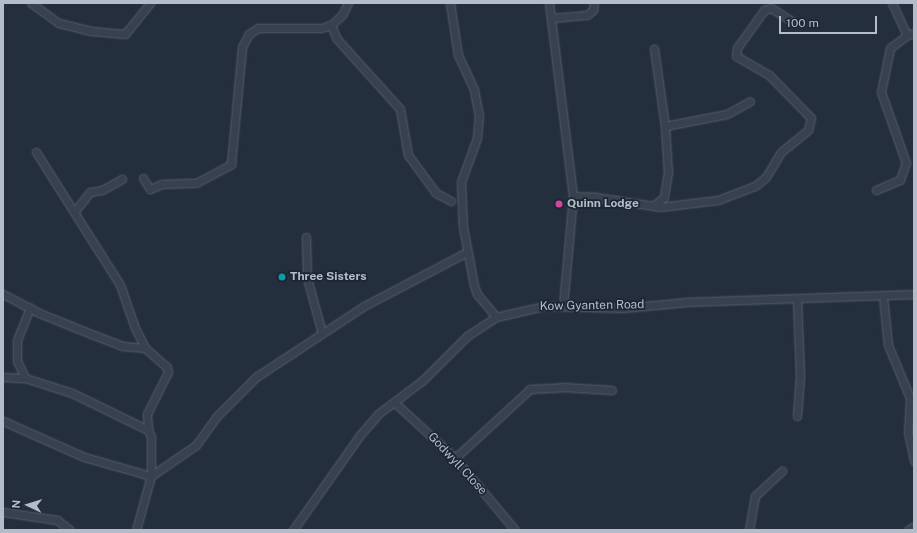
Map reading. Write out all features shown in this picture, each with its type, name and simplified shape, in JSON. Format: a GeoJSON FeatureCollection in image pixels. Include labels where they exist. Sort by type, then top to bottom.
{"type":"FeatureCollection","features":[{"type":"Feature","properties":{"kind":"street"},"geometry":{"type":"LineString","coordinates":[[31,3],[59,23],[91,31],[125,34],[150,3]]}},
{"type":"Feature","properties":{"kind":"street"},"geometry":{"type":"LineString","coordinates":[[143,178],[150,189],[162,184],[196,183],[231,164],[242,47],[250,34],[258,28],[321,28],[331,25],[342,16],[348,3]]}},
{"type":"Feature","properties":{"kind":"street"},"geometry":{"type":"LineString","coordinates":[[450,3],[458,55],[474,90],[479,115],[477,138],[463,173],[460,192],[470,276],[477,294],[496,317]]}},
{"type":"Feature","properties":{"kind":"street"},"geometry":{"type":"LineString","coordinates":[[549,3],[573,196],[563,305]]}},
{"type":"Feature","properties":{"kind":"street"},"geometry":{"type":"LineString","coordinates":[[551,18],[587,15],[593,10],[594,3]]}},
{"type":"Feature","properties":{"kind":"street"},"geometry":{"type":"LineString","coordinates":[[876,190],[900,180],[906,163],[881,92],[890,48],[910,34],[892,3]]}},
{"type":"Feature","properties":{"kind":"street"},"geometry":{"type":"LineString","coordinates":[[573,196],[596,197],[653,206],[678,206],[718,200],[755,186],[766,177],[781,152],[808,130],[811,118],[783,87],[769,75],[736,56],[737,48],[764,10],[771,8],[792,21]]}},
{"type":"Feature","properties":{"kind":"street"},"geometry":{"type":"LineString","coordinates":[[331,25],[337,39],[400,109],[408,155],[436,193],[451,201]]}},
{"type":"Feature","properties":{"kind":"street"},"geometry":{"type":"LineString","coordinates":[[653,206],[664,197],[667,191],[665,126],[654,49]]}},
{"type":"Feature","properties":{"kind":"street"},"geometry":{"type":"LineString","coordinates":[[665,126],[727,114],[750,101]]}},
{"type":"Feature","properties":{"kind":"street"},"geometry":{"type":"LineString","coordinates":[[36,152],[75,211],[120,285],[135,328],[145,348],[167,367],[168,372],[147,414],[148,430],[151,437],[151,476],[136,530]]}},
{"type":"Feature","properties":{"kind":"street"},"geometry":{"type":"LineString","coordinates":[[75,211],[90,192],[102,190],[122,179]]}},
{"type":"Feature","properties":{"kind":"street"},"geometry":{"type":"LineString","coordinates":[[306,237],[307,278],[322,333]]}},
{"type":"Feature","properties":{"kind":"street"},"geometry":{"type":"LineString","coordinates":[[151,476],[196,444],[216,417],[256,377],[364,306],[467,252]]}},
{"type":"Feature","properties":{"kind":"street"},"geometry":{"type":"LineString","coordinates":[[3,294],[30,308],[123,346],[145,348]]}},
{"type":"Feature","properties":{"kind":"street","name":"Kow Gyanten Road"},"geometry":{"type":"LineString","coordinates":[[293,530],[360,434],[394,402],[423,380],[467,336],[496,317],[527,308],[563,305],[623,308],[695,302],[914,294]]}},
{"type":"Feature","properties":{"kind":"street"},"geometry":{"type":"LineString","coordinates":[[883,296],[888,345],[911,389],[908,432],[914,461]]}},
{"type":"Feature","properties":{"kind":"street"},"geometry":{"type":"LineString","coordinates":[[797,299],[800,376],[797,416]]}},
{"type":"Feature","properties":{"kind":"street"},"geometry":{"type":"LineString","coordinates":[[25,378],[17,361],[17,340],[30,308]]}},
{"type":"Feature","properties":{"kind":"street"},"geometry":{"type":"LineString","coordinates":[[3,377],[25,378],[72,393],[148,430]]}},
{"type":"Feature","properties":{"kind":"street"},"geometry":{"type":"LineString","coordinates":[[455,458],[530,389],[563,387],[612,390]]}},
{"type":"Feature","properties":{"kind":"street","name":"Godwyll Close"},"geometry":{"type":"LineString","coordinates":[[394,402],[455,458],[515,530]]}},
{"type":"Feature","properties":{"kind":"street"},"geometry":{"type":"LineString","coordinates":[[3,421],[84,457],[151,476]]}},
{"type":"Feature","properties":{"kind":"street"},"geometry":{"type":"LineString","coordinates":[[749,530],[755,496],[782,471]]}},
{"type":"Feature","properties":{"kind":"street"},"geometry":{"type":"LineString","coordinates":[[3,512],[57,520],[70,530]]}},
{"type":"Feature","properties":{"kind":"street"},"geometry":{"type":"LineString","coordinates":[[908,530],[914,526]]}},
{"type":"Feature","properties":{"kind":"place","name":"Quinn Lodge"},"geometry":{"type":"Point","coordinates":[559,204]}},
{"type":"Feature","properties":{"kind":"place","name":"Three Sisters"},"geometry":{"type":"Point","coordinates":[282,277]}}]}
